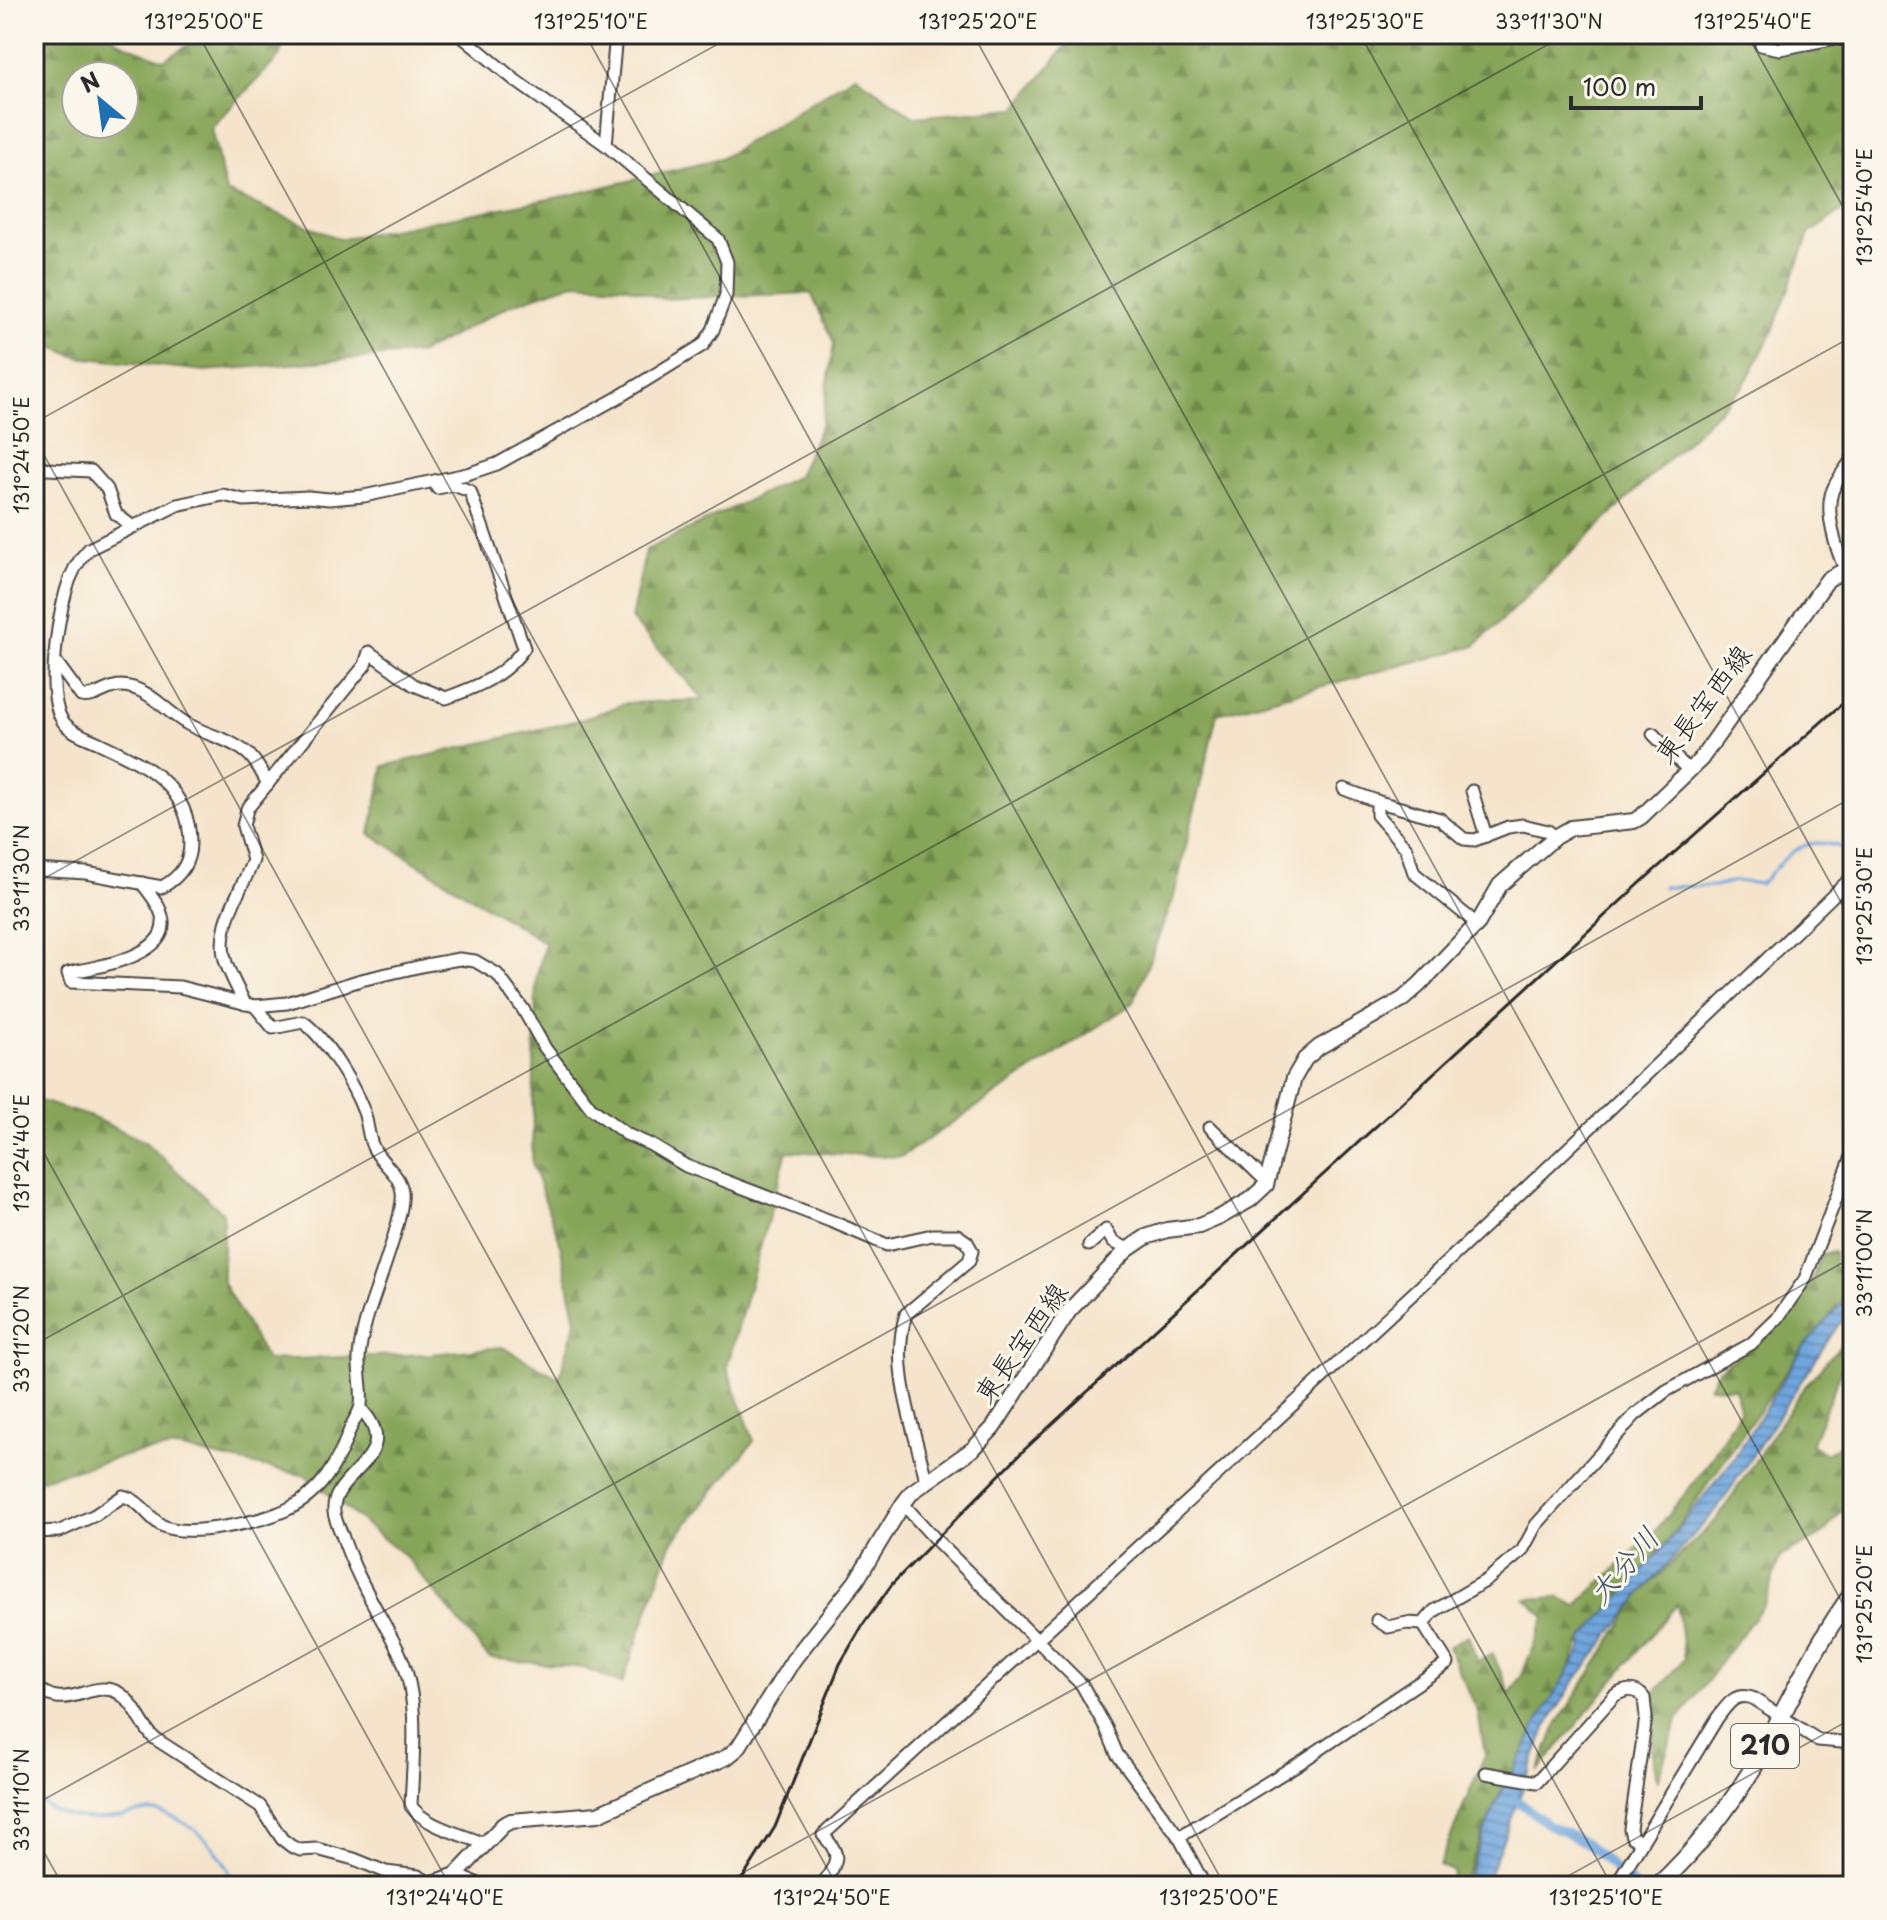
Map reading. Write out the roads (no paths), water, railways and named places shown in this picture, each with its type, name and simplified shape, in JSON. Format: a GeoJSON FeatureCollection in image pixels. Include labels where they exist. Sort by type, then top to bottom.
{"type":"FeatureCollection","features":[{"type":"Feature","properties":{"kind":"highway","name":"210"},"geometry":{"type":"LineString","coordinates":[[1658,1886],[1730,1804],[1829,1627],[1853,1593]]}},
{"type":"Feature","properties":{"kind":"main road","name":"東長宝西線"},"geometry":{"type":"LineString","coordinates":[[426,1886],[456,1875],[503,1825],[511,1821],[598,1814],[727,1757],[738,1748],[794,1659],[856,1581],[903,1504],[926,1481],[973,1449],[993,1428],[1069,1311],[1129,1249],[1146,1237],[1167,1230],[1199,1226],[1220,1217],[1250,1200],[1267,1182],[1294,1078],[1305,1059],[1319,1047],[1403,999],[1477,924],[1500,885],[1555,837],[1571,828],[1634,821],[1701,759],[1815,595],[1828,579],[1849,567]]}},
{"type":"Feature","properties":{"kind":"street"},"geometry":{"type":"LineString","coordinates":[[34,870],[86,873],[162,887],[180,875],[190,854],[186,815],[174,791],[161,777],[63,723],[57,710],[56,641],[66,589],[78,560],[89,549],[177,505],[223,495],[244,500],[364,496],[467,474],[497,464],[655,375],[703,345],[713,330],[726,295],[727,262],[718,239],[606,145],[516,81],[459,34]]}},
{"type":"Feature","properties":{"kind":"street"},"geometry":{"type":"LineString","coordinates":[[606,145],[616,34]]}},
{"type":"Feature","properties":{"kind":"street"},"geometry":{"type":"LineString","coordinates":[[1761,45],[1780,49],[1836,38],[1853,42]]}},
{"type":"Feature","properties":{"kind":"street"},"geometry":{"type":"LineString","coordinates":[[1849,567],[1836,547],[1830,497],[1853,458]]}},
{"type":"Feature","properties":{"kind":"street"},"geometry":{"type":"LineString","coordinates":[[34,462],[47,469],[91,471],[107,489],[116,514],[133,527]]}},
{"type":"Feature","properties":{"kind":"street"},"geometry":{"type":"LineString","coordinates":[[34,1532],[60,1531],[95,1515],[123,1496],[132,1498],[162,1526],[185,1530],[257,1520],[286,1510],[310,1497],[323,1482],[342,1454],[361,1409],[359,1358],[363,1335],[396,1226],[403,1199],[402,1188],[393,1171],[385,1166],[371,1145],[363,1110],[338,1064],[303,1022],[273,1028],[250,1005],[226,962],[222,940],[227,918],[253,860],[243,826],[247,809],[365,665],[369,652],[414,685],[446,698],[476,687],[507,669],[524,648],[470,491],[453,485],[434,488],[421,484]]}},
{"type":"Feature","properties":{"kind":"street"},"geometry":{"type":"LineString","coordinates":[[56,661],[81,696],[90,698],[117,686],[137,689],[187,724],[227,740],[250,755],[268,784]]}},
{"type":"Feature","properties":{"kind":"street"},"geometry":{"type":"LineString","coordinates":[[1653,734],[1689,771]]}},
{"type":"Feature","properties":{"kind":"street"},"geometry":{"type":"LineString","coordinates":[[1344,789],[1440,819],[1464,839],[1475,840],[1508,827],[1523,825],[1538,827],[1555,837]]}},
{"type":"Feature","properties":{"kind":"street"},"geometry":{"type":"LineString","coordinates":[[1472,791],[1486,836]]}},
{"type":"Feature","properties":{"kind":"street"},"geometry":{"type":"LineString","coordinates":[[1377,801],[1377,815],[1406,848],[1414,873],[1477,924]]}},
{"type":"Feature","properties":{"kind":"street"},"geometry":{"type":"LineString","coordinates":[[822,1886],[836,1863],[837,1854],[835,1847],[823,1835],[1379,1326],[1680,1045],[1853,876]]}},
{"type":"Feature","properties":{"kind":"street"},"geometry":{"type":"LineString","coordinates":[[142,883],[158,906],[163,920],[159,936],[148,949],[130,958],[68,973],[71,982],[180,987],[250,1005],[287,1003],[361,980],[426,965],[459,959],[475,961],[497,974],[523,1009],[545,1048],[591,1108],[626,1134],[686,1166],[887,1245],[932,1235],[957,1235],[967,1242],[972,1251],[969,1261],[906,1314],[902,1327],[905,1396],[926,1481]]}},
{"type":"Feature","properties":{"kind":"street"},"geometry":{"type":"LineString","coordinates":[[1210,1127],[1267,1182]]}},
{"type":"Feature","properties":{"kind":"street"},"geometry":{"type":"LineString","coordinates":[[1423,1624],[1434,1611],[1487,1580],[1522,1551],[1536,1525],[1635,1415],[1666,1391],[1751,1344],[1777,1319],[1805,1279],[1853,1154]]}},
{"type":"Feature","properties":{"kind":"street"},"geometry":{"type":"LineString","coordinates":[[1089,1245],[1106,1230],[1113,1242],[1129,1249]]}},
{"type":"Feature","properties":{"kind":"street"},"geometry":{"type":"LineString","coordinates":[[361,1409],[372,1420],[376,1441],[371,1456],[337,1496],[334,1512],[348,1554],[374,1610],[399,1652],[412,1689],[411,1806],[417,1814],[436,1824],[485,1844]]}},
{"type":"Feature","properties":{"kind":"street"},"geometry":{"type":"LineString","coordinates":[[903,1504],[1035,1641],[1082,1685],[1117,1754],[1179,1837],[1205,1886]]}},
{"type":"Feature","properties":{"kind":"street"},"geometry":{"type":"LineString","coordinates":[[1377,1620],[1388,1627],[1423,1624]]}},
{"type":"Feature","properties":{"kind":"street"},"geometry":{"type":"LineString","coordinates":[[1179,1837],[1301,1762],[1448,1663],[1423,1624]]}},
{"type":"Feature","properties":{"kind":"street"},"geometry":{"type":"LineString","coordinates":[[34,1686],[59,1698],[97,1690],[115,1691],[128,1701],[145,1730],[154,1738],[260,1806],[282,1839],[291,1846],[354,1859],[386,1872],[418,1876],[425,1880],[426,1886]]}},
{"type":"Feature","properties":{"kind":"street"},"geometry":{"type":"LineString","coordinates":[[1486,1773],[1537,1782],[1614,1696],[1629,1690],[1642,1694],[1646,1702],[1646,1717],[1630,1829],[1632,1837],[1640,1842]]}},
{"type":"Feature","properties":{"kind":"street"},"geometry":{"type":"LineString","coordinates":[[1615,1886],[1729,1702],[1736,1697],[1748,1696],[1818,1740],[1853,1743]]}},
{"type":"Feature","properties":{"kind":"street"},"geometry":{"type":"LineString","coordinates":[[456,1875],[484,1886]]}},
{"type":"Feature","properties":{"kind":"water"},"geometry":{"type":"Polygon","coordinates":[[[1853,1289],[1853,1316],[1838,1325],[1718,1508],[1643,1591],[1572,1685],[1547,1726],[1485,1886],[1465,1886],[1495,1804],[1535,1726],[1582,1649],[1583,1638],[1663,1548],[1734,1458],[1803,1348],[1853,1289]]]}},
{"type":"Feature","properties":{"kind":"waterway"},"geometry":{"type":"LineString","coordinates":[[1663,887],[1714,886],[1736,881],[1761,884],[1791,853],[1811,844],[1823,843],[1853,852]]}},
{"type":"Feature","properties":{"kind":"waterway"},"geometry":{"type":"LineString","coordinates":[[34,1793],[50,1808],[72,1817],[108,1818],[150,1811],[177,1819],[194,1829],[214,1848],[224,1861],[233,1886]]}},
{"type":"Feature","properties":{"kind":"waterway"},"geometry":{"type":"LineString","coordinates":[[1514,1798],[1547,1824],[1586,1843],[1634,1886]]}},
{"type":"Feature","properties":{"kind":"tunnel"},"geometry":{"type":"LineString","coordinates":[[1740,34],[1761,45]]}},
{"type":"Feature","properties":{"kind":"railway"},"geometry":{"type":"LineString","coordinates":[[738,1886],[775,1827],[840,1664],[893,1583],[1023,1451],[1648,876],[1853,694]]}},
{"type":"Feature","properties":{"kind":"water label","name":"大分川"},"geometry":{"type":"Point","coordinates":[1624,1566]}}]}
